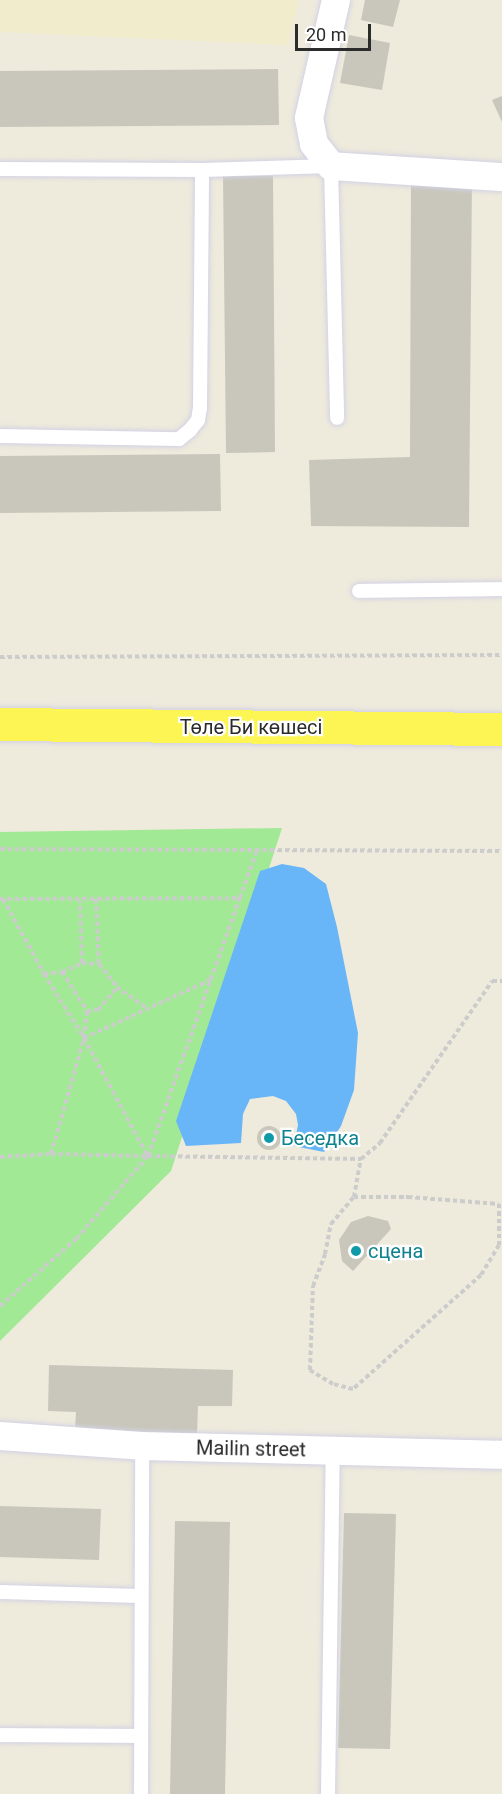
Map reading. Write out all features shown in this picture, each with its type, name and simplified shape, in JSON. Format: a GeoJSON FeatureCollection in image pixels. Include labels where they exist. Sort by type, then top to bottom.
{"type":"FeatureCollection","features":[{"type":"Feature","properties":{"kind":"main road","name":"Төле Би көшесі"},"geometry":{"type":"LineString","coordinates":[[0,724],[502,729]]}},
{"type":"Feature","properties":{"kind":"street"},"geometry":{"type":"LineString","coordinates":[[336,0],[309,118],[314,144],[332,166],[502,177]]}},
{"type":"Feature","properties":{"kind":"street","name":"Mailin street"},"geometry":{"type":"LineString","coordinates":[[0,1436],[142,1446],[502,1455]]}},
{"type":"Feature","properties":{"kind":"lane"},"geometry":{"type":"LineString","coordinates":[[0,169],[202,170],[332,166],[337,418]]}},
{"type":"Feature","properties":{"kind":"lane"},"geometry":{"type":"LineString","coordinates":[[0,436],[179,439],[198,420],[200,408],[202,170]]}},
{"type":"Feature","properties":{"kind":"lane"},"geometry":{"type":"LineString","coordinates":[[359,591],[502,589]]}},
{"type":"Feature","properties":{"kind":"lane"},"geometry":{"type":"LineString","coordinates":[[141,1794],[142,1446]]}},
{"type":"Feature","properties":{"kind":"lane"},"geometry":{"type":"LineString","coordinates":[[328,1794],[333,1451]]}},
{"type":"Feature","properties":{"kind":"lane"},"geometry":{"type":"LineString","coordinates":[[0,1592],[141,1596]]}},
{"type":"Feature","properties":{"kind":"lane"},"geometry":{"type":"LineString","coordinates":[[0,1735],[141,1736]]}},
{"type":"Feature","properties":{"kind":"path"},"geometry":{"type":"LineString","coordinates":[[0,657],[502,656]]}},
{"type":"Feature","properties":{"kind":"path"},"geometry":{"type":"LineString","coordinates":[[0,849],[502,851]]}},
{"type":"Feature","properties":{"kind":"path"},"geometry":{"type":"LineString","coordinates":[[0,1306],[76,1239],[148,1156],[257,850]]}},
{"type":"Feature","properties":{"kind":"path"},"geometry":{"type":"LineString","coordinates":[[2,899],[80,901],[240,898]]}},
{"type":"Feature","properties":{"kind":"path"},"geometry":{"type":"LineString","coordinates":[[2,899],[44,974],[84,1038],[148,1156]]}},
{"type":"Feature","properties":{"kind":"path"},"geometry":{"type":"LineString","coordinates":[[96,899],[99,964],[117,987],[146,1007]]}},
{"type":"Feature","properties":{"kind":"path"},"geometry":{"type":"LineString","coordinates":[[80,901],[82,963]]}},
{"type":"Feature","properties":{"kind":"path"},"geometry":{"type":"LineString","coordinates":[[44,974],[62,972],[82,963],[99,964]]}},
{"type":"Feature","properties":{"kind":"path"},"geometry":{"type":"LineString","coordinates":[[51,1154],[84,1038],[87,1011],[62,972]]}},
{"type":"Feature","properties":{"kind":"path"},"geometry":{"type":"LineString","coordinates":[[84,1038],[146,1007],[210,980]]}},
{"type":"Feature","properties":{"kind":"path"},"geometry":{"type":"LineString","coordinates":[[354,1197],[408,1197],[499,1204],[501,1246],[481,1275],[353,1389],[333,1384],[310,1370],[313,1286],[325,1254],[331,1224],[354,1197],[361,1159],[380,1143],[492,981],[502,981]]}},
{"type":"Feature","properties":{"kind":"path"},"geometry":{"type":"LineString","coordinates":[[87,1011],[98,1010],[117,987]]}},
{"type":"Feature","properties":{"kind":"path"},"geometry":{"type":"LineString","coordinates":[[0,1157],[51,1154],[361,1159]]}},
{"type":"Feature","properties":{"kind":"shaded area"},"geometry":{"type":"Polygon","coordinates":[[[0,0],[299,0],[288,45],[0,32],[0,0]]]}},
{"type":"Feature","properties":{"kind":"green space"},"geometry":{"type":"Polygon","coordinates":[[[282,828],[171,1171],[0,1341],[0,832],[282,828]]]}},
{"type":"Feature","properties":{"kind":"water"},"geometry":{"type":"Polygon","coordinates":[[[282,864],[304,868],[326,884],[358,1033],[354,1090],[341,1126],[324,1152],[294,1146],[298,1125],[296,1114],[286,1101],[273,1096],[250,1099],[243,1114],[241,1143],[186,1146],[176,1121],[260,871],[282,864]]]}},
{"type":"Feature","properties":{"kind":"building"},"geometry":{"type":"Polygon","coordinates":[[[365,0],[400,0],[393,27],[361,20],[365,0]]]}},
{"type":"Feature","properties":{"kind":"building"},"geometry":{"type":"Polygon","coordinates":[[[349,35],[390,43],[382,90],[340,83],[349,35]]]}},
{"type":"Feature","properties":{"kind":"building"},"geometry":{"type":"Polygon","coordinates":[[[278,69],[279,125],[0,127],[0,71],[278,69]]]}},
{"type":"Feature","properties":{"kind":"building"},"geometry":{"type":"Polygon","coordinates":[[[502,96],[502,122],[492,100],[502,96]]]}},
{"type":"Feature","properties":{"kind":"building"},"geometry":{"type":"Polygon","coordinates":[[[223,176],[273,176],[275,452],[226,453],[223,176]]]}},
{"type":"Feature","properties":{"kind":"building"},"geometry":{"type":"Polygon","coordinates":[[[411,177],[472,177],[469,527],[311,526],[309,460],[410,457],[411,177]]]}},
{"type":"Feature","properties":{"kind":"building"},"geometry":{"type":"Polygon","coordinates":[[[220,454],[221,511],[0,513],[0,456],[220,454]]]}},
{"type":"Feature","properties":{"kind":"building","name":"Беседка"},"geometry":{"type":"Polygon","coordinates":[[[269,1126],[274,1127],[280,1133],[280,1143],[274,1149],[269,1150],[264,1149],[258,1143],[257,1138],[258,1133],[264,1127],[269,1126]]]}},
{"type":"Feature","properties":{"kind":"building","name":"сцена"},"geometry":{"type":"Polygon","coordinates":[[[368,1216],[388,1221],[391,1229],[353,1271],[342,1261],[339,1240],[351,1222],[368,1216]]]}},
{"type":"Feature","properties":{"kind":"building"},"geometry":{"type":"Polygon","coordinates":[[[49,1365],[233,1370],[232,1406],[198,1406],[197,1435],[75,1431],[76,1412],[48,1411],[49,1365]]]}},
{"type":"Feature","properties":{"kind":"building"},"geometry":{"type":"Polygon","coordinates":[[[0,1506],[101,1509],[99,1560],[0,1557],[0,1506]]]}},
{"type":"Feature","properties":{"kind":"building"},"geometry":{"type":"Polygon","coordinates":[[[344,1513],[396,1514],[390,1749],[338,1748],[344,1513]]]}},
{"type":"Feature","properties":{"kind":"building"},"geometry":{"type":"Polygon","coordinates":[[[175,1521],[230,1522],[225,1794],[170,1794],[175,1521]]]}},
{"type":"Feature","properties":{"kind":"place","name":"Беседка"},"geometry":{"type":"Point","coordinates":[269,1138]}},
{"type":"Feature","properties":{"kind":"place","name":"сцена"},"geometry":{"type":"Point","coordinates":[356,1251]}}]}
